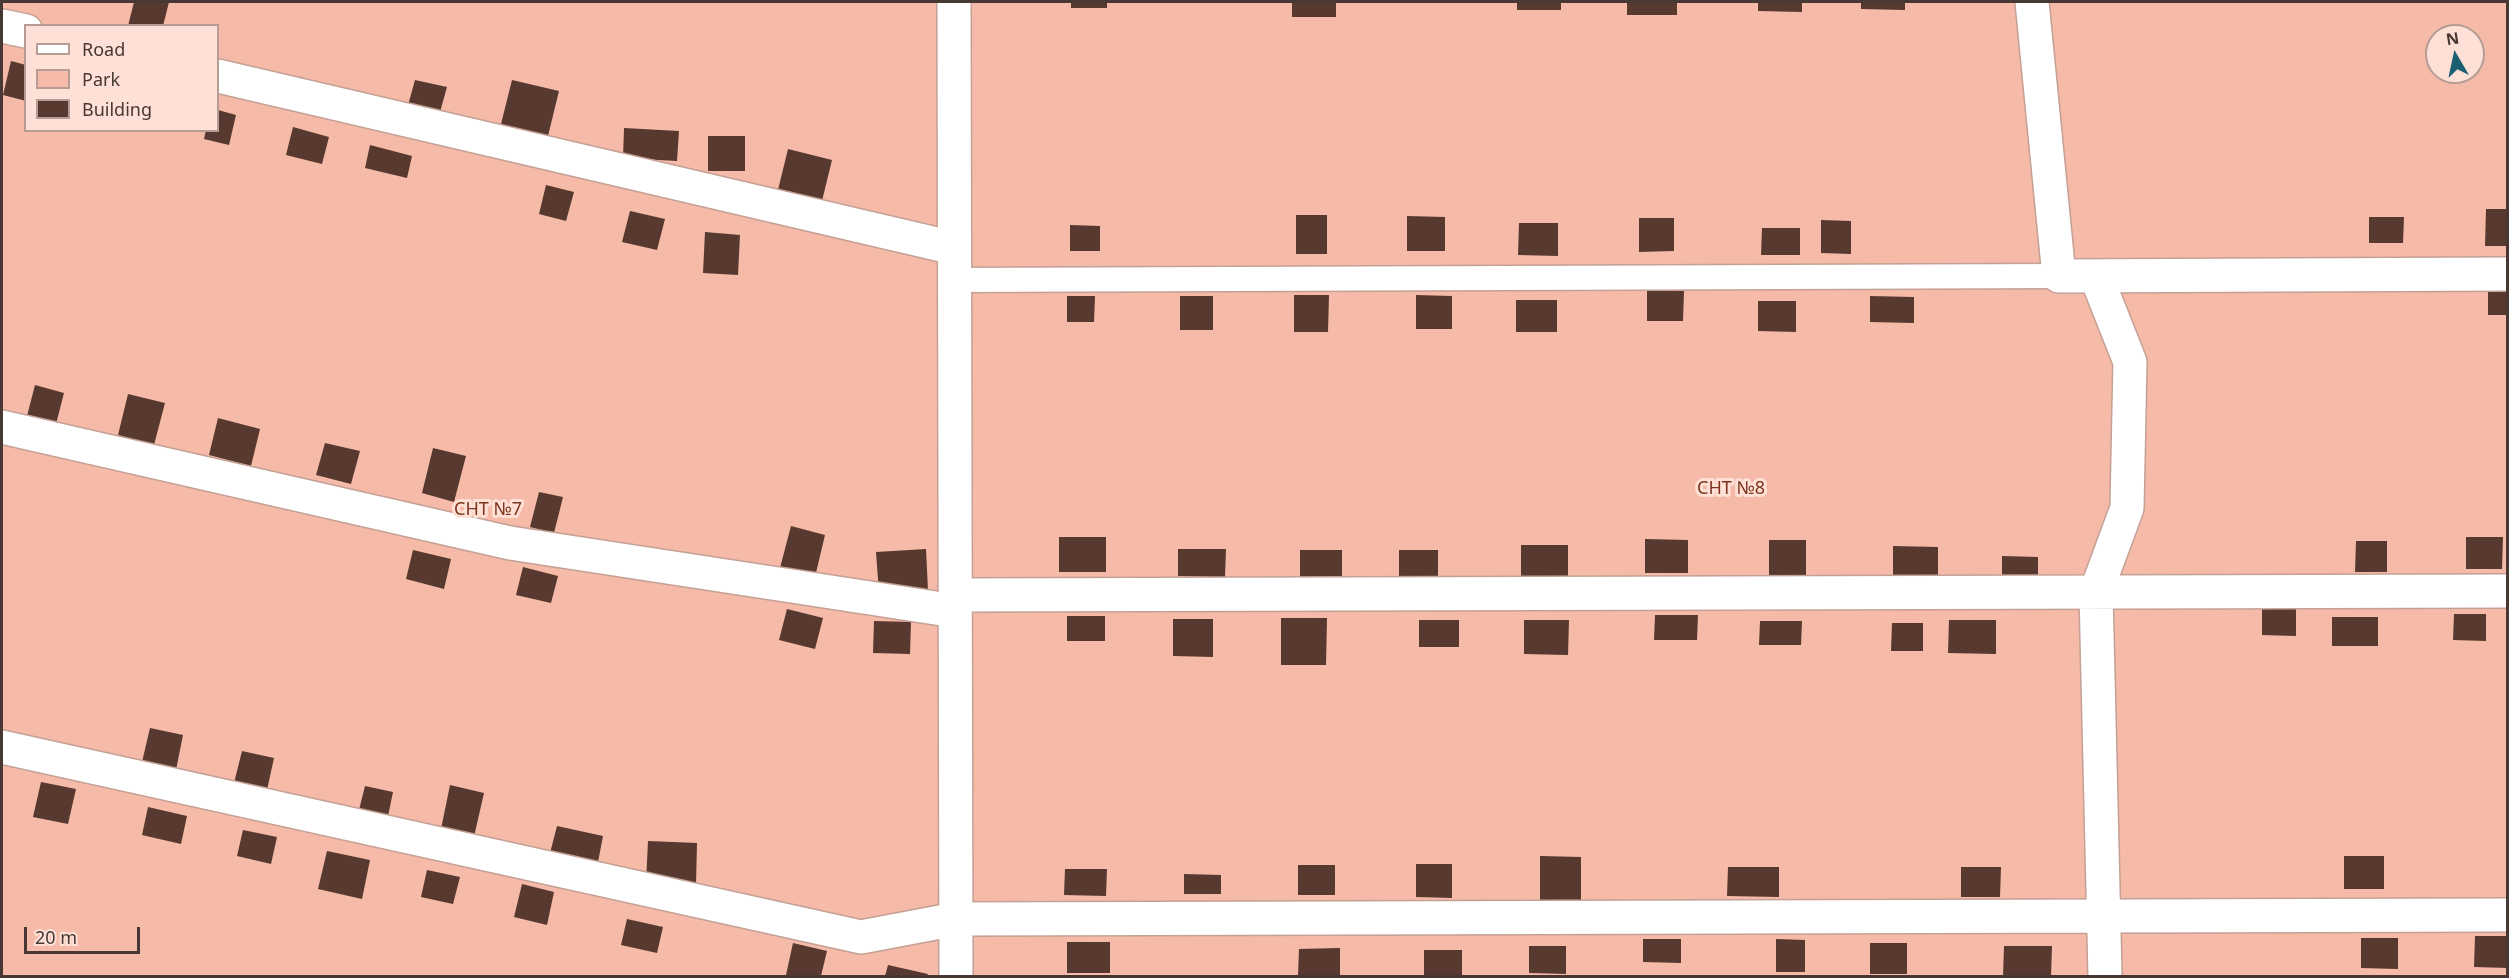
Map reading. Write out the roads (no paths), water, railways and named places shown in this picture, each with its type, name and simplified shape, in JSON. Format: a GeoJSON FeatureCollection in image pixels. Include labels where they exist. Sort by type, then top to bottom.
{"type":"FeatureCollection","features":[{"type":"Feature","properties":{"kind":"street"},"geometry":{"type":"LineString","coordinates":[[954,2],[956,976]]}},
{"type":"Feature","properties":{"kind":"street"},"geometry":{"type":"LineString","coordinates":[[2032,2],[2059,276],[2508,273]]}},
{"type":"Feature","properties":{"kind":"street"},"geometry":{"type":"LineString","coordinates":[[2,26],[24,31]]}},
{"type":"Feature","properties":{"kind":"street"},"geometry":{"type":"LineString","coordinates":[[219,76],[954,264]]}},
{"type":"Feature","properties":{"kind":"street"},"geometry":{"type":"LineString","coordinates":[[2096,276],[2130,362],[2127,508],[2096,592],[2105,976]]}},
{"type":"Feature","properties":{"kind":"street"},"geometry":{"type":"LineString","coordinates":[[2,427],[510,543],[955,603],[2096,592],[2508,591]]}},
{"type":"Feature","properties":{"kind":"street"},"geometry":{"type":"LineString","coordinates":[[2,747],[861,937],[956,919],[2508,915]]}},
{"type":"Feature","properties":{"kind":"lane"},"geometry":{"type":"LineString","coordinates":[[954,264],[2059,276]]}},
{"type":"Feature","properties":{"kind":"park label","name":"СНТ №8"},"geometry":{"type":"Point","coordinates":[1731,489]}},
{"type":"Feature","properties":{"kind":"park label","name":"СНТ №7"},"geometry":{"type":"Point","coordinates":[488,510]}}]}
